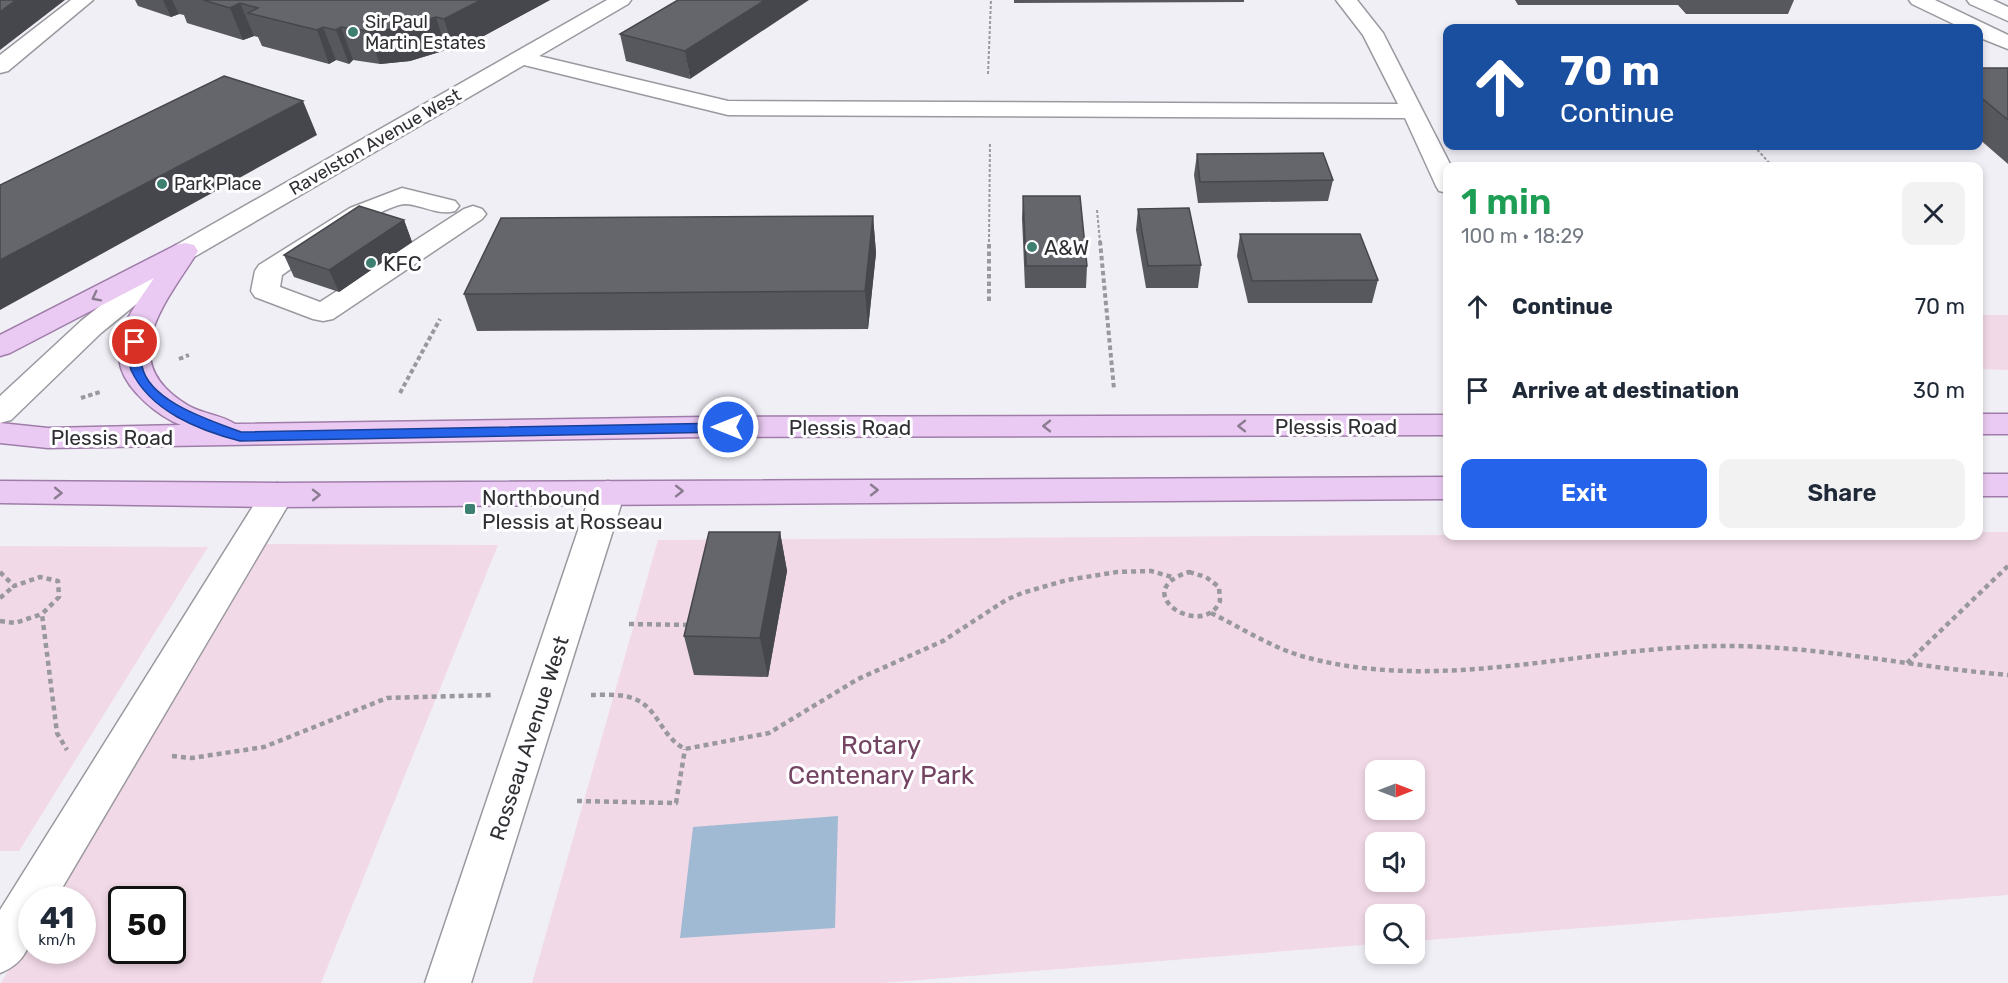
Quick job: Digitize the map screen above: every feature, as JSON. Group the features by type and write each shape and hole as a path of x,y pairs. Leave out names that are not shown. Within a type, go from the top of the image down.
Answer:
{"main road":[{"path":"0,347 185,251"},
{"path":"185,251 140,322 135,342 136,368 152,392 178,413 240,437"},
{"path":"1983,424 2008,424"},
{"name":"Plessis Road","path":"0,433 39,438 240,437 704,427 1443,425"},
{"path":"1983,485 2008,485"},
{"path":"0,492 278,495 1443,488"}],"street":[{"path":"0,66 83,0"},
{"name":"Ravelston Avenue West","path":"0,413 91,327 185,251 621,0"},
{"path":"1346,0 1373,33 1443,175"},
{"path":"1919,0 1969,24"},
{"path":"1977,0 2008,15"},
{"path":"1983,31 2008,43"},
{"path":"521,58 728,108 1413,111"},
{"path":"446,206 402,196 359,213 268,271 266,291 323,313 473,214"},
{"name":"Rosseau Avenue West","path":"448,983 608,492"},
{"path":"0,951 278,495"}],"path":[{"path":"989,301 990,109 988,72 991,0"},
{"path":"1758,150 1768,162"},
{"path":"1096,210 1114,389"},
{"path":"400,393 440,319"},
{"path":"1907,663 2008,566"},
{"path":"42,614 57,733 68,752 117,756 146,753 192,758 264,747 387,698 543,694 609,695 634,699 643,704 673,744 685,749 769,733 858,679 943,641 1006,600 1022,593 1067,580 1117,572 1151,571 1172,577"},
{"path":"0,572 14,586"},
{"path":"1189,572 1198,573 1214,581 1221,594 1218,608 1211,613 1192,616 1182,614 1167,604 1163,589 1172,577 1189,572"},
{"path":"0,598 14,586 40,577 58,581 58,597 42,614 15,623 0,621"},
{"path":"1211,613 1289,651 1327,662 1374,670 1453,671 1614,653 1718,646 1790,649 2008,675"},
{"path":"629,624 694,625"},
{"path":"577,801 676,803 685,749"}],"green space":[{"path":"1983,315 2008,315 2008,370 1983,369"},
{"name":"Rotary Centenary Park","path":"1983,532 2008,532 2008,895 1425,940 1425,904 1365,904 1365,945 882,983 532,983 658,540 1443,535 1443,540 1983,540"},
{"path":"260,544 498,545 321,983 1,983 18,954 18,964 96,964 96,886 58,886"},
{"path":"0,546 208,547 19,851 0,851"}],"water":[{"path":"838,816 835,928 680,938 693,827"}],"building":[{"path":"0,0 16,0 0,12"},
{"path":"203,0 481,0 444,19 436,17 399,28 368,31 341,27 336,30 323,27 317,30 248,13 258,8 240,3 230,8"},
{"path":"678,0 765,0 685,51 620,34"},
{"path":"1983,68 2008,68 2008,120 1983,99"},
{"path":"224,76 303,101 0,260 0,185"},
{"path":"1323,153 1333,180 1200,182 1197,154"},
{"path":"1023,196 1080,196 1087,266 1026,266"},
{"path":"359,206 404,220 329,270 284,255"},
{"path":"1189,208 1201,265 1148,266 1138,209"},
{"path":"873,216 865,291 464,294 501,218"},
{"path":"1240,234 1360,234 1378,280 1252,281"},
{"path":"709,532 780,532 760,638 684,636"}],"place":[{"name":"Sir Paul Martin Estates","path":"353,32"},
{"name":"Park Place","path":"162,184"},
{"name":"A&W","path":"1032,247"},
{"name":"KFC","path":"371,263"},
{"name":"Northbound Plessis at Rosseau","path":"470,509"}],"route":[{"path":"135,342 136,368 152,392 178,413 240,437 728,427"}]}
